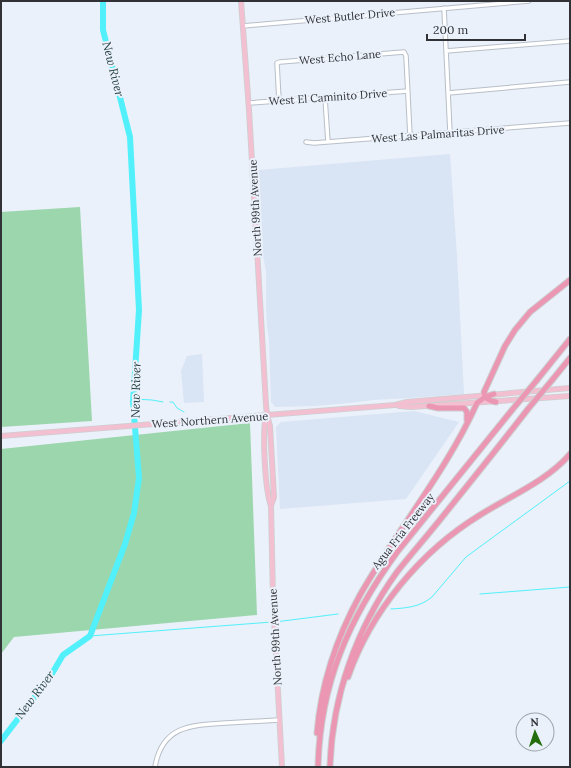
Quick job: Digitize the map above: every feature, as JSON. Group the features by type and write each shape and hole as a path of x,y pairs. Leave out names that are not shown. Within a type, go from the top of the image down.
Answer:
{"highway":[{"path":"496,402 489,400 485,396 484,390 504,346 530,312 570,280"},
{"name":"Agua Fria Freeway","path":"318,767 322,721 332,677 343,645 363,604 398,551 570,339"},
{"name":"Agua Fria Freeway","path":"330,767 334,720 341,690 350,662 368,620 398,572 570,358"},
{"path":"318,756 316,739 320,704 332,661 345,627 373,573 446,463 477,403 485,396 494,394"},
{"path":"429,406 438,408 464,408 467,410 468,414 466,424"},
{"path":"341,690 372,624 392,596 422,561 459,529 551,472 570,454"}],"main road":[{"name":"North 99th Avenue","path":"241,1 249,103 267,415 264,426 268,498 271,506 274,614 282,767"},
{"path":"494,394 570,388"},
{"name":"West Northern Avenue","path":"1,436 395,405 408,402 485,396"},
{"name":"West Northern Avenue","path":"395,405 411,407 570,396"}],"street":[{"name":"West Butler Drive","path":"243,26 529,1"},
{"path":"444,8 450,133"},
{"path":"446,51 570,41"},
{"name":"West Echo Lane","path":"279,101 277,64 280,62 404,52 406,56 408,91"},
{"path":"448,93 570,82"},
{"path":"408,91 410,136"},
{"name":"West El Caminito Drive","path":"249,103 408,91"},
{"path":"325,98 328,142"},
{"name":"West Las Palmaritas Drive","path":"306,142 314,143 570,124"},
{"path":"156,767 158,756 168,738 187,727 208,724 279,720"}],"shaded area":[{"path":"450,154 464,394 373,400 315,406 275,407 271,402 269,339 266,309 266,271 263,256 259,170"},
{"path":"202,354 204,402 184,403 181,371 187,356"},
{"path":"414,411 459,422 406,499 280,509 276,427 281,422"}],"green space":[{"path":"80,207 92,421 1,427 1,212"},
{"path":"250,423 257,615 14,637 1,654 1,449"}],"waterway":[{"name":"New River","path":"1,741 50,677 63,655 90,636 125,544 134,513 139,478 133,402 139,310 130,137 103,30 103,1"},
{"path":"134,399 163,402"},
{"path":"170,402 173,402 177,408 184,412"},
{"path":"391,609 413,606 423,603 432,597 466,557 570,481"},
{"path":"480,594 570,587"},
{"path":"275,622 338,614"},
{"path":"90,636 272,622"}]}
